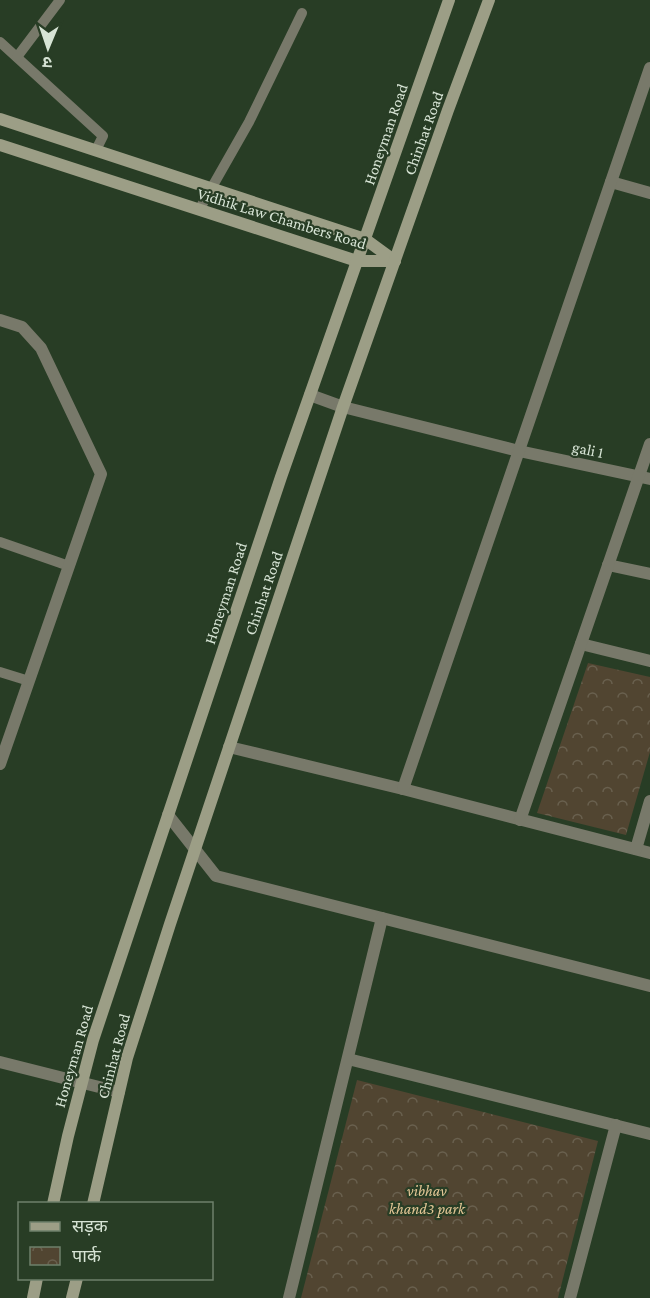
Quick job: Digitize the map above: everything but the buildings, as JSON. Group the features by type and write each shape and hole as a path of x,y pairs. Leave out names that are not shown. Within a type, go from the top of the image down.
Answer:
{"street":[{"name":"Honeyman Road","path":"53,1202 93,1040 310,395 449,0"},
{"name":"Chinhat Road","path":"93,1202 127,1058 194,850 343,407 489,0"},
{"path":"403,789 650,69"},
{"name":"Vidhik Law Chambers Road","path":"0,118 365,240 395,261"},
{"name":"Vidhik Law Chambers Road","path":"0,145 357,261 395,261"},
{"path":"611,182 650,192"},
{"path":"0,320 22,327 41,348 101,474 0,764"},
{"name":"gali 1","path":"310,395 343,407 519,451 644,478"},
{"path":"520,820 608,564 644,478 650,444"},
{"path":"608,564 650,574"},
{"path":"581,644 650,661"},
{"path":"229,747 650,853"},
{"path":"636,849 650,801"},
{"path":"168,815 216,876 650,986"},
{"path":"289,1298 382,918"},
{"path":"348,1059 650,1134"},
{"path":"0,1062 119,1092"},
{"path":"570,1298 616,1125"},
{"path":"33,1298 37,1280"},
{"path":"72,1298 76,1280"}],"lane":[{"path":"17,57 60,0"},
{"path":"199,210 249,122 302,13"},
{"path":"0,42 103,136 96,150"},
{"path":"0,542 69,566"},
{"path":"0,672 29,681"}],"green space":[{"path":"588,663 650,677 650,752 626,835 537,813"},
{"name":"vibhav khand3 park","path":"357,1080 598,1141 558,1298 301,1298"}]}
